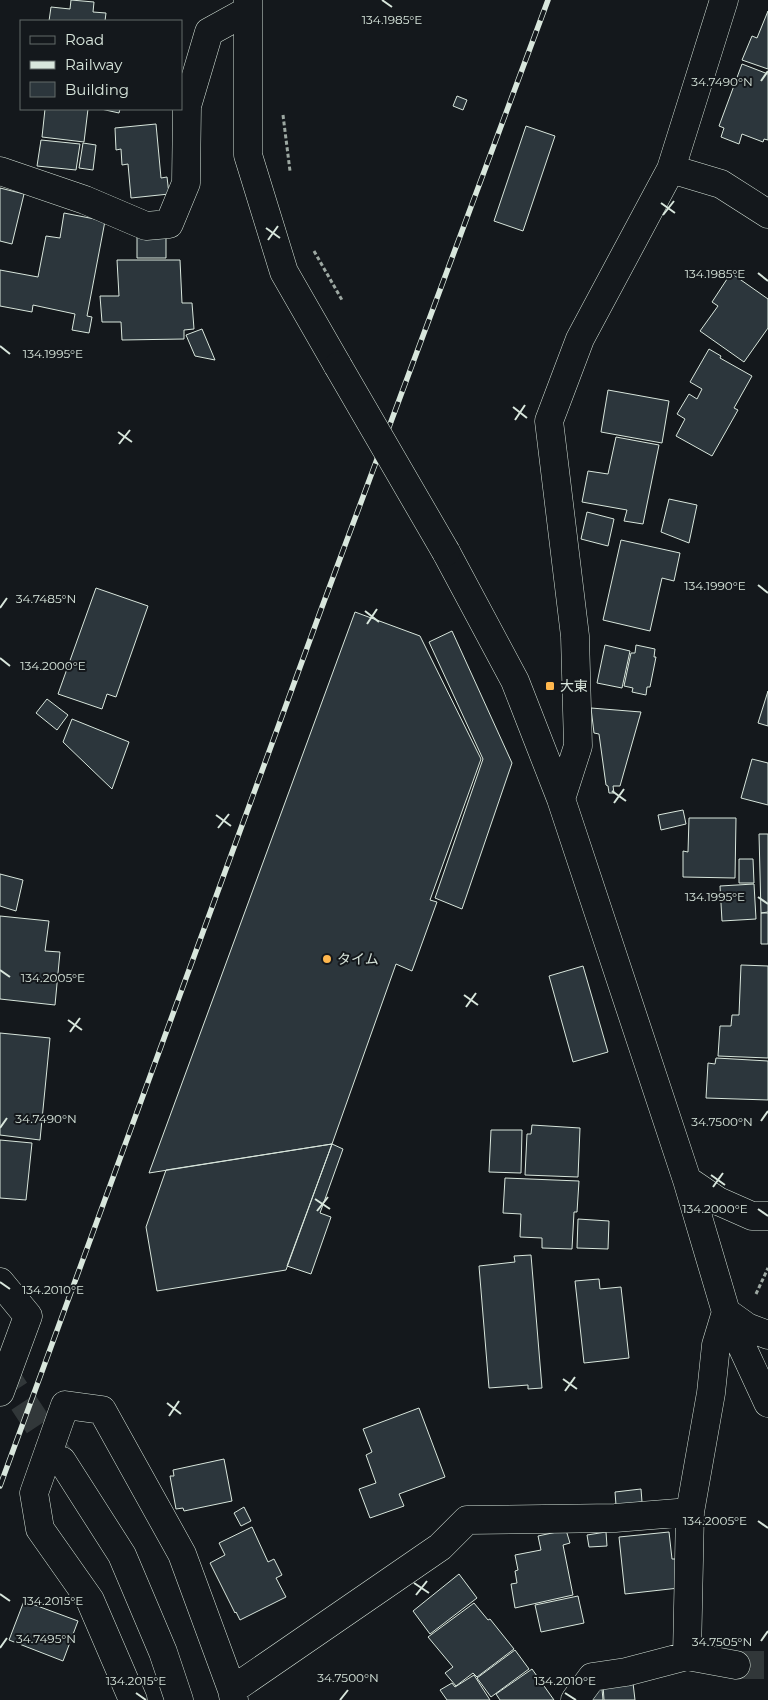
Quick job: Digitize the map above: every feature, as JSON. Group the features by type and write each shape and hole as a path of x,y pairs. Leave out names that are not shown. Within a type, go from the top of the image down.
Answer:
{"street":[{"path":"561,799 578,746 575,636 548,421 580,339 672,169 724,0"},
{"path":"0,171 85,200 146,226 169,224 186,183 187,106 209,32 247,5"},
{"path":"247,5 248,155 284,272 446,552 516,681 561,799 687,1180 726,1312 768,1404"},
{"path":"672,169 720,184 768,214"},
{"path":"687,1180 718,1201 752,1216 768,1216"},
{"path":"0,1282 28,1316 0,1392"},
{"path":"726,1312 747,1327 768,1335"},
{"path":"687,1656 690,1512 711,1393 716,1345 726,1312"},
{"path":"133,1700 90,1600 40,1529 34,1493 65,1405 102,1410 182,1554 233,1695 440,1547 467,1520 615,1518 690,1512"},
{"path":"62,1461 122,1555 163,1652 179,1700"},
{"path":"575,1700 592,1677 626,1672 687,1656 736,1664"}],"path":[{"path":"282,106 290,172"},
{"path":"312,248 342,300"},
{"path":"756,1294 768,1268"}],"building":[{"path":"71,0 94,2 93,12 106,13 105,20 49,20 51,7 70,9"},
{"path":"768,11 768,69 742,60 752,36 757,38"},
{"path":"742,64 768,74 768,140 764,139 763,142 742,134 739,144 721,137 724,128 719,126"},
{"path":"457,96 467,100 463,110 453,106"},
{"path":"45,110 88,110 84,142 42,137"},
{"path":"106,110 120,110 119,113"},
{"path":"156,124 161,178 167,177 169,194 131,198 128,164 122,165 121,149 116,150 115,128"},
{"path":"526,126 555,136 523,231 494,221"},
{"path":"41,140 80,144 76,170 37,166"},
{"path":"83,143 96,145 93,170 79,168"},
{"path":"0,188 24,194 12,244 0,241"},
{"path":"64,213 105,221 87,316 92,317 89,333 72,330 75,314 33,305 32,312 0,306 0,270 38,277 46,236 60,238"},
{"path":"137,237 166,237 166,258 137,258"},
{"path":"117,260 180,260 182,303 192,303 194,329 184,330 184,339 122,340 121,322 102,322 100,296 119,296"},
{"path":"731,273 768,299 768,328 744,362 700,331 718,306 712,302"},
{"path":"202,329 215,360 195,356 186,335"},
{"path":"709,349 721,356 720,358 752,376 734,408 738,410 712,456 676,436 685,419 677,414 689,394 697,399 702,389 690,382"},
{"path":"608,390 669,401 662,443 601,432"},
{"path":"616,437 659,445 643,524 624,521 627,510 582,502 588,471 608,474"},
{"path":"669,499 697,505 689,543 661,532"},
{"path":"587,512 614,519 608,546 581,539"},
{"path":"621,540 680,553 674,581 662,578 650,631 603,620"},
{"path":"96,588 148,606 116,697 107,694 102,709 58,694"},
{"path":"355,612 420,636 481,759 430,900 437,902 412,971 396,964 332,1144 149,1173"},
{"path":"452,631 512,763 462,909 435,898 483,759 429,642"},
{"path":"605,645 630,651 622,688 597,683"},
{"path":"636,645 655,649 654,657 656,657 650,687 647,687 646,695 632,692 633,688 624,686 631,653 635,653"},
{"path":"768,691 768,726 758,723"},
{"path":"47,699 68,715 57,730 36,713"},
{"path":"591,708 641,712 620,786 613,786 614,793 609,793 608,786 606,785 599,734 594,733"},
{"path":"72,719 129,742 112,789 63,742"},
{"path":"752,759 768,763 768,805 741,798"},
{"path":"683,810 686,824 661,830 658,815"},
{"path":"689,818 736,818 735,878 683,877 683,851 688,852"},
{"path":"759,834 768,834 768,912 761,913"},
{"path":"739,859 753,859 754,883 739,883"},
{"path":"0,874 23,880 16,911 0,906"},
{"path":"754,884 756,919 722,921 720,886"},
{"path":"761,913 768,913 768,944 761,944"},
{"path":"0,916 49,921 45,951 60,952 55,1005 0,999"},
{"path":"741,965 768,966 768,1058 718,1056 720,1026 731,1026 732,1015 739,1015"},
{"path":"583,966 608,1052 573,1062 549,976"},
{"path":"0,1033 50,1038 40,1140 0,1135"},
{"path":"716,1058 768,1061 768,1100 706,1098 708,1063 715,1064"},
{"path":"532,1125 580,1128 578,1177 525,1175 527,1134 531,1134"},
{"path":"491,1130 522,1130 521,1173 489,1172"},
{"path":"0,1140 32,1143 26,1200 0,1198"},
{"path":"332,1144 343,1149 320,1213 331,1217 311,1274 287,1266"},
{"path":"332,1144 286,1270 157,1291 146,1227 166,1170"},
{"path":"505,1178 579,1181 577,1212 574,1212 572,1249 542,1248 542,1238 520,1237 521,1214 503,1213"},
{"path":"578,1219 609,1221 608,1249 577,1248"},
{"path":"531,1255 542,1388 528,1389 528,1385 489,1388 479,1266 515,1262 514,1256"},
{"path":"599,1279 600,1289 621,1287 629,1358 584,1363 575,1281"},
{"path":"419,1408 445,1477 399,1494 404,1506 370,1518 359,1489 376,1483 366,1455 372,1452 363,1429"},
{"path":"224,1459 232,1501 184,1511 183,1508 176,1509 170,1476 174,1476 173,1470"},
{"path":"641,1489 642,1502 616,1505 615,1492"},
{"path":"244,1507 251,1521 241,1526 234,1513"},
{"path":"252,1527 268,1562 274,1559 282,1575 276,1578 286,1597 240,1620 210,1563 225,1555 219,1543"},
{"path":"566,1530 570,1543 563,1545 573,1595 515,1608 511,1584 517,1583 515,1571 518,1570 515,1555 541,1550 538,1536"},
{"path":"606,1532 607,1546 589,1547 587,1535"},
{"path":"669,1532 672,1559 676,1559 679,1588 625,1594 619,1537"},
{"path":"459,1574 477,1598 430,1634 413,1611"},
{"path":"578,1596 584,1623 541,1632 535,1605"},
{"path":"24,1601 78,1621 63,1661 9,1640"},
{"path":"474,1603 488,1620 490,1619 514,1649 477,1677 473,1673 456,1686 445,1673 453,1667 428,1637"},
{"path":"515,1650 529,1669 491,1697 477,1678"},
{"path":"532,1669 554,1700 500,1700 496,1694"},
{"path":"474,1675 490,1700 447,1700 440,1690 452,1683 455,1687"},
{"path":"633,1683 635,1700 604,1700 603,1685"},
{"path":"596,1689 602,1689 603,1700 590,1700"}],"tunnel":[{"path":"0,1367 62,1461"},
{"path":"736,1665 768,1665"}],"railway":[{"path":"0,1486 322,607 548,0"}],"place":[{"name":"大東","path":"550,686"},
{"name":"タイム","path":"327,959"}]}
